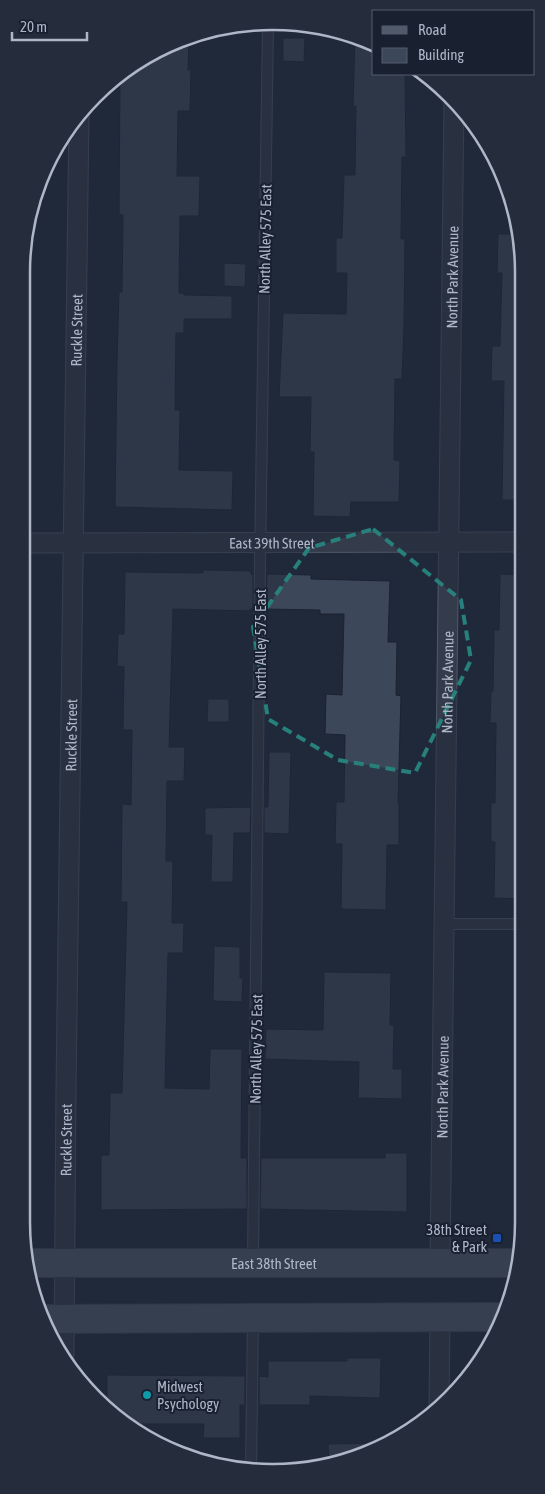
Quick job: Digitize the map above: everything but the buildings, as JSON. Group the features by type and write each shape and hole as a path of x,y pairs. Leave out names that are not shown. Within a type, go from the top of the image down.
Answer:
{"main road":[{"name":"East 38th Street","path":"34,1263 511,1263"},
{"path":"53,1319 496,1317"}],"street":[{"name":"North Park Avenue","path":"440,1263 454,112"},
{"name":"Ruckle Street","path":"58,1334 53,1319 65,1262 79,127"},
{"name":"East 39th Street","path":"30,542 515,542"},
{"path":"439,1398 440,1318"}],"lane":[{"name":"North Alley 575 East","path":"254,1262 268,30"},
{"path":"444,924 515,924"},
{"path":"251,1463 253,1318"}],"highlighted area":[{"path":"373,529 461,600 471,660 415,773 338,760 268,719 253,627 309,548"}],"place":[{"name":"38th Street & Park","path":"497,1238"},
{"name":"Midwest Psychology","path":"147,1395"}]}
